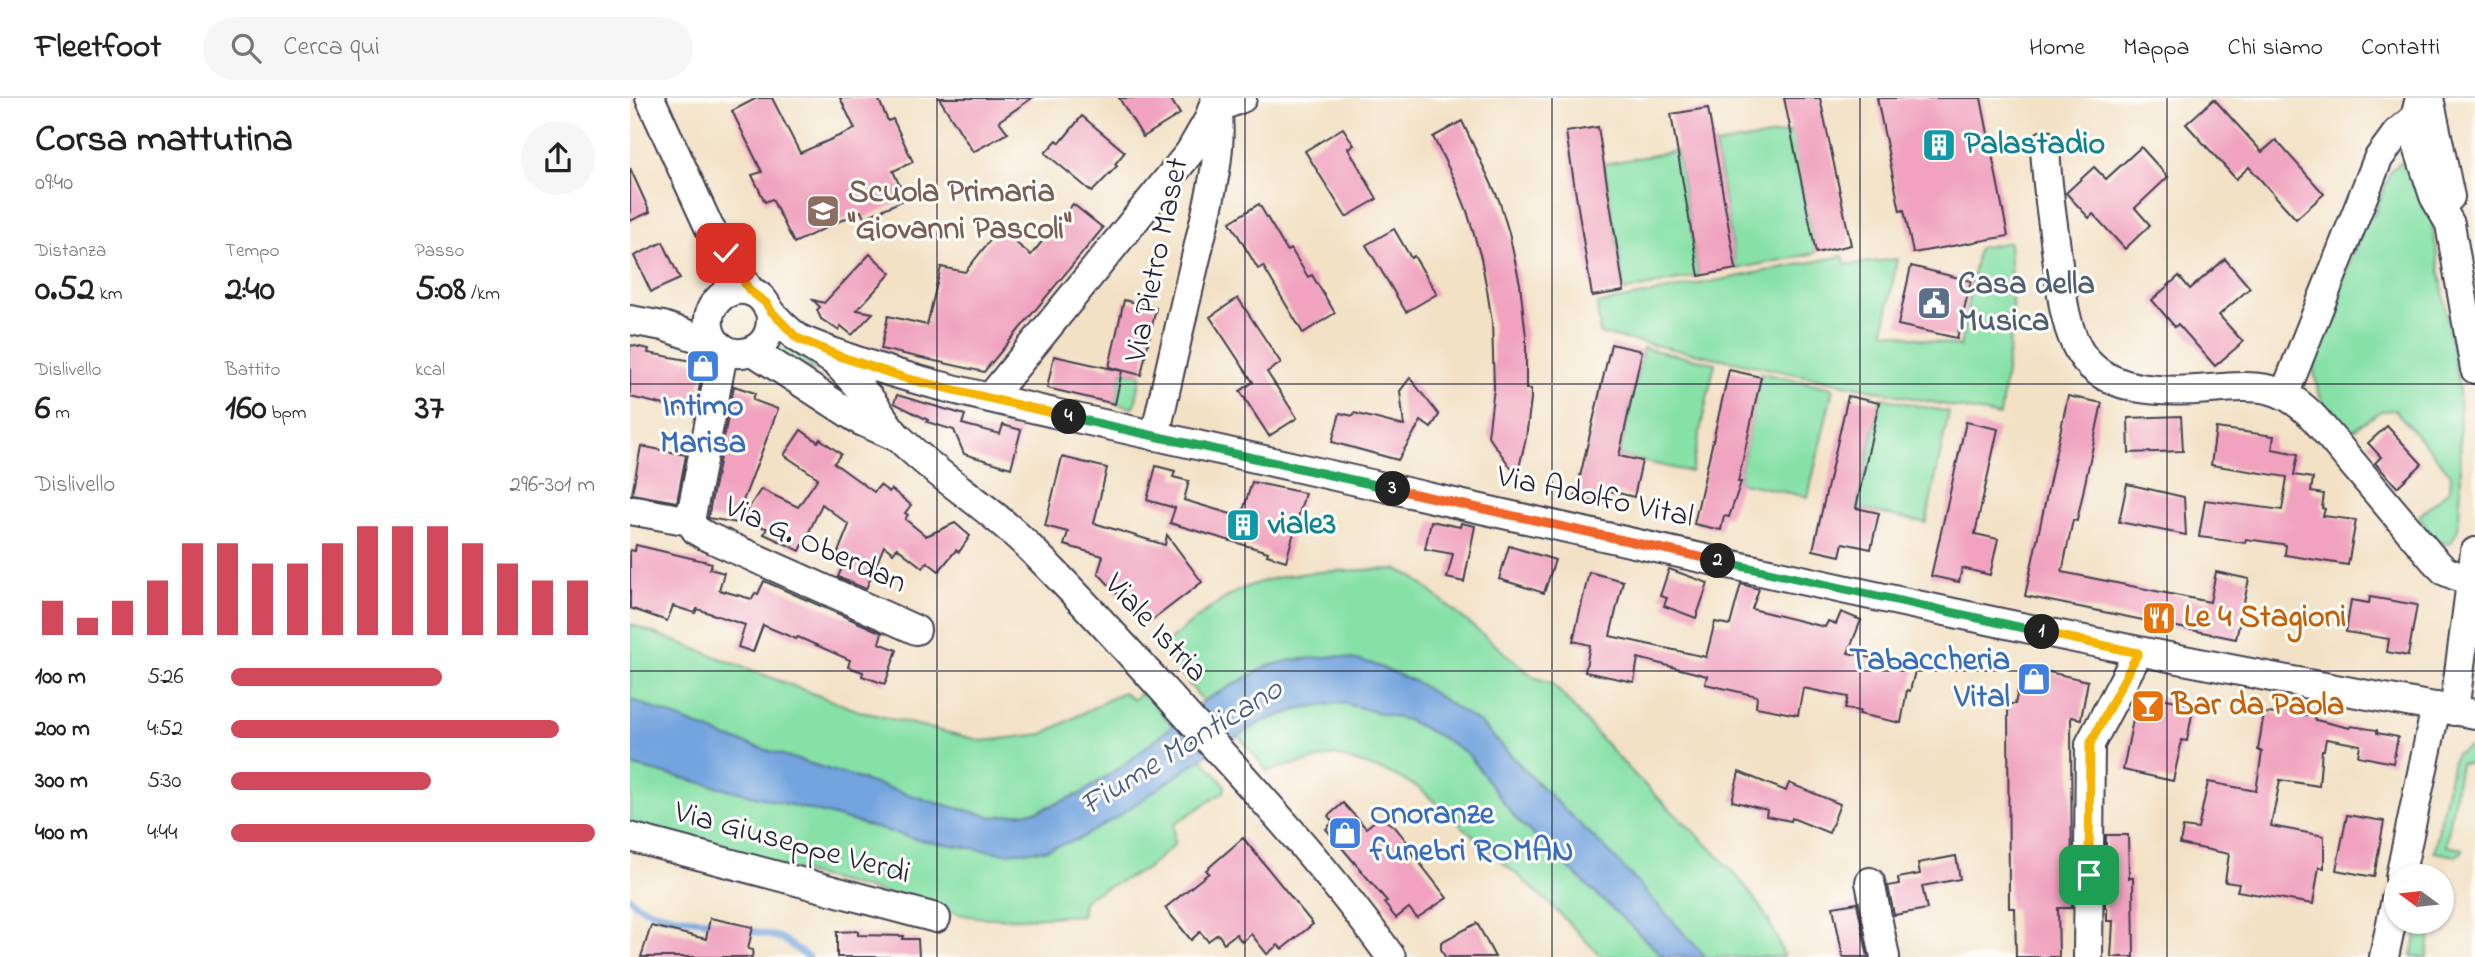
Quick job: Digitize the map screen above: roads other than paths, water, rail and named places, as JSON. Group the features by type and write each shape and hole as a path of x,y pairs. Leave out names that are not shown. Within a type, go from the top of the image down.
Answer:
{"street":[{"name":"Viale Istria","path":"650,98 709,227 750,291 766,303 797,338 835,362 870,399 898,437 1027,545 1242,776 1350,902 1391,957"},
{"path":"990,398 1168,181 1223,100"},
{"name":"Via Pietro Maset","path":"1155,436 1210,196 1223,100"},
{"path":"2421,105 2418,147 2434,196 2450,224 2475,369"},
{"path":"2285,393 2378,159 2421,105"},
{"path":"2045,145 2063,305 2076,347 2089,364 2107,377 2141,388 2185,391 2254,386 2285,393 2316,420 2434,560 2445,571 2471,582"},
{"path":"1168,181 1180,175 1190,175 1205,186 1210,196"},
{"name":"Viale Istria","path":"709,227 718,271 718,328 743,353 760,356 815,378 851,381"},
{"path":"630,320 663,326 718,328 733,291 750,291"},
{"path":"760,356 761,346 771,330 771,311"},
{"name":"Via G. Oberdan","path":"718,328 690,521 695,530 916,630"},
{"name":"Via Adolfo Vital","path":"797,338 839,356 908,379 1155,436 2138,653 2455,711"},
{"name":"Viale Istria","path":"760,356 861,421 898,437"},
{"path":"898,437 882,405 882,397 886,389 908,379"},
{"name":"Via Adolfo Vital","path":"851,381 908,379"},
{"name":"Via G. Oberdan","path":"630,510 690,521"},
{"path":"2404,864 2455,711 2475,552"},
{"path":"2088,957 2090,744 2138,653"},
{"name":"Via Giuseppe Verdi","path":"630,837 936,918"},
{"path":"1870,882 1885,957"},
{"path":"2384,957 2389,934"}],"water":[{"name":"Fiume Monticano","path":"1337,656 1370,663 1416,682 1481,724 1534,780 1611,854 1706,957 1664,957 1516,819 1468,754 1407,720 1342,703 1305,707 1265,720 1202,758 1117,817 1079,839 1045,850 1003,853 919,840 630,765 630,699 725,737 933,802 993,817 1038,811 1080,794 1125,764 1203,701 1268,666 1291,660"}],"waterway":[{"path":"630,898 646,909 658,913 718,923"},
{"path":"743,929 781,938 808,957"}],"place":[{"name":"Palastadio","path":"1939,145"},
{"name":"Scuola Primaria \"Giovanni Pascoli\"","path":"823,211"},
{"name":"Casa della Musica","path":"1934,303"},
{"name":"Intimo Marisa","path":"703,366"},
{"name":"viale3","path":"1243,525"},
{"name":"Le 4 Stagioni","path":"2159,618"},
{"name":"Tabaccheria Vital","path":"2034,679"},
{"name":"Bar da Paola","path":"2148,706"},
{"name":"Onoranze funebri ROMAN","path":"1345,833"}]}
